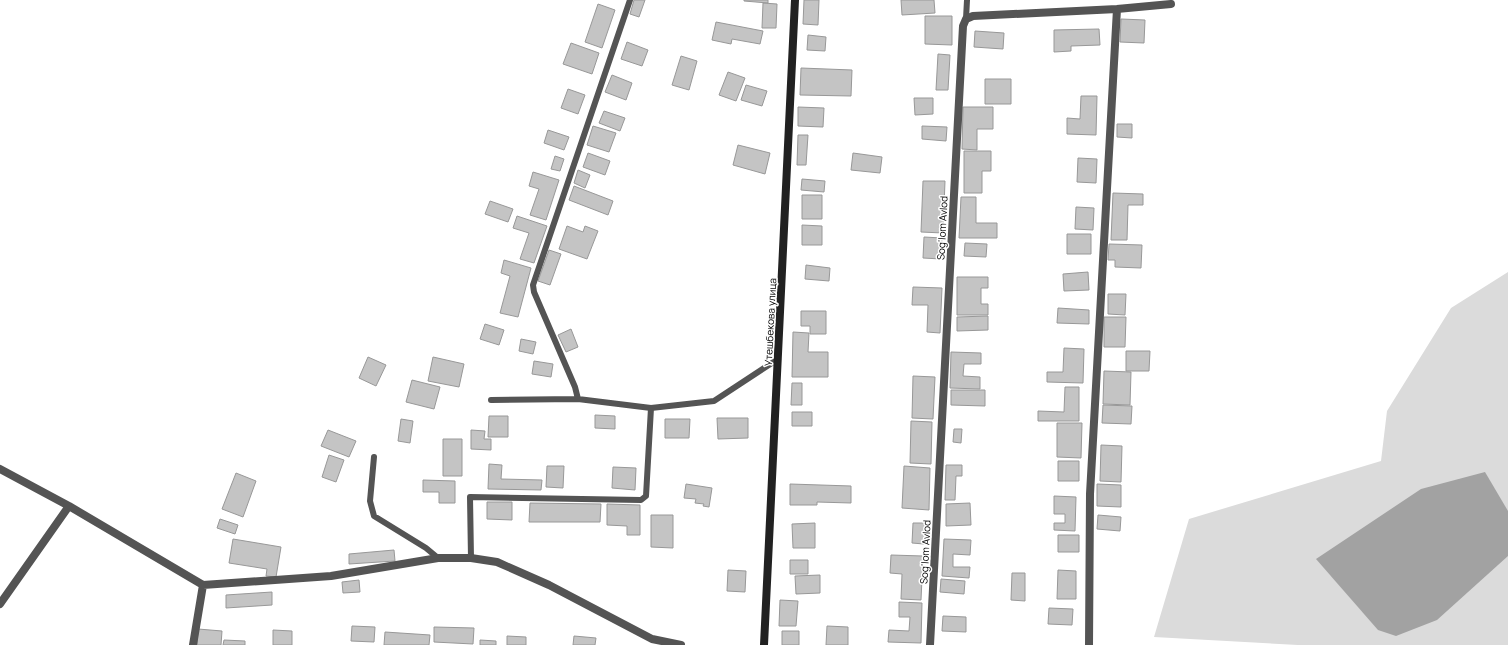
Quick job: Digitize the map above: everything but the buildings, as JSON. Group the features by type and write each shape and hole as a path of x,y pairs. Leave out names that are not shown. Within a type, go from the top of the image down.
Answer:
{"main road":[{"name":"Утешбекова улица","path":"764,645 795,0"}],"street":[{"path":"966,19 973,16 1117,9 1171,4"},
{"path":"1089,645 1090,494 1117,9"},
{"name":"Sog'lom Avlod","path":"930,645 963,26 966,19"},
{"path":"0,469 69,506 203,584 331,576 438,558 471,558 497,562 549,584 652,639 681,645"},
{"path":"0,604 69,506"},
{"path":"193,645 203,584"}],"lane":[{"path":"578,399 575,387 534,292 533,285 630,0"},
{"path":"966,19 967,0"},
{"path":"491,400 578,399 651,408 714,401 778,359"},
{"path":"471,558 470,497 641,500 646,496 651,408"},
{"path":"374,457 370,501 374,516 426,548 438,558"}],"shaded area":[{"path":"1508,272 1508,645 1298,645 1154,637 1189,519 1381,461 1387,411 1451,308"},
{"path":"1485,472 1508,511 1508,556 1437,620 1396,636 1378,630 1316,559 1421,489"}]}
